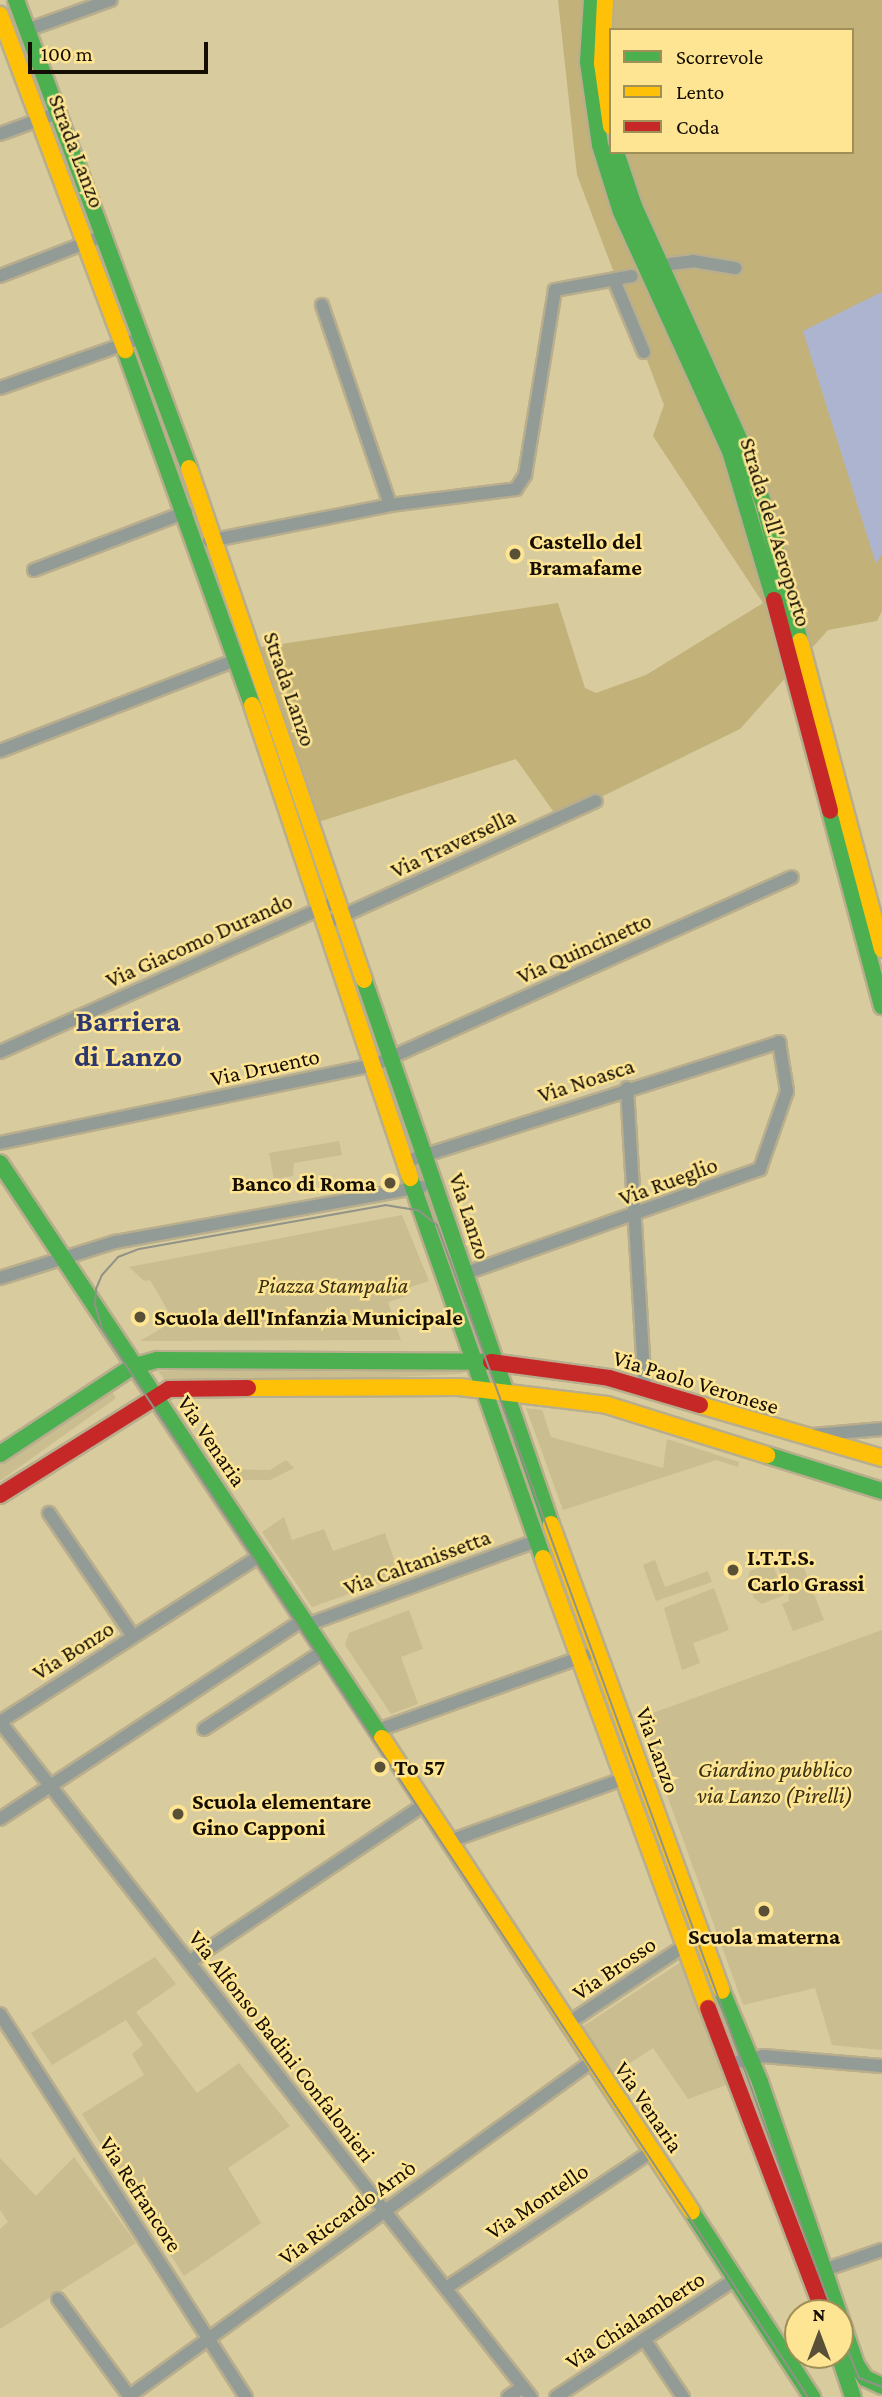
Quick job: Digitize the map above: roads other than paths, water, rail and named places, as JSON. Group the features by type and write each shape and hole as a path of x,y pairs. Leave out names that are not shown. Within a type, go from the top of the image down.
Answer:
{"street":[{"name":"Strada Lanzo","path":"16,0 103,236 186,512 417,1188"},
{"path":"27,30 111,0"},
{"name":"Strada dell'Aeroporto","path":"592,0 588,62 600,145 621,212 730,451 750,510 882,1006"},
{"path":"605,0 602,63 609,111"},
{"name":"Strada Lanzo","path":"0,15 87,242 134,341 215,540 426,1155"},
{"path":"0,134 58,113"},
{"name":"Strada dell'Aeroporto","path":"617,154 634,206 743,447 764,505 882,949"},
{"path":"0,276 103,236"},
{"path":"670,264 693,261 735,268"},
{"path":"198,544 390,505 516,489 523,483 555,290 632,276"},
{"path":"614,280 644,352"},
{"path":"322,305 390,505"},
{"path":"0,388 134,341"},
{"path":"34,570 186,512"},
{"name":"Strada Lanzo","path":"0,751 236,660"},
{"name":"Via Traversella","path":"325,915 596,801"},
{"name":"Via Quincinetto","path":"393,1057 792,877"},
{"name":"Via Giacomo Durando","path":"0,1052 325,915"},
{"name":"Via Noasca","path":"407,1161 627,1088 779,1042"},
{"name":"Via Rueglio","path":"464,1273 760,1169 787,1091 779,1042"},
{"path":"374,1065 393,1057"},
{"name":"Via Druento","path":"0,1143 374,1065"},
{"path":"627,1088 645,1388"},
{"name":"Via Lanzo","path":"426,1155 502,1390 750,2057 827,2269 856,2364 865,2378 882,2386"},
{"name":"Via Venaria","path":"2,1170 132,1367 307,1622 591,2062 737,2278 812,2397"},
{"path":"0,1278 114,1242 436,1183"},
{"name":"Via Lanzo","path":"417,1188 481,1387 539,1540 684,1946 819,2299"},
{"path":"0,1454 132,1367 157,1360 471,1359 494,1363"},
{"name":"Via Paolo Veronese","path":"494,1363 609,1378 798,1437 882,1458"},
{"path":"0,1495 169,1390 481,1387 502,1390"},
{"name":"Via Paolo Veronese","path":"502,1390 607,1405 882,1491"},
{"path":"798,1437 882,1429"},
{"name":"Via Bonzo","path":"49,1513 133,1636"},
{"name":"Via Caltanissetta","path":"0,1819 49,1785 307,1622 539,1540"},
{"name":"Via Bonzo","path":"0,1722 261,1555"},
{"path":"204,1729 325,1650"},
{"path":"378,1730 598,1651"},
{"name":"Via Alfonso Badini Confalonieri","path":"0,1722 527,2392"},
{"path":"450,1841 623,1779"},
{"path":"189,1962 425,1804"},
{"name":"Via Brosso","path":"567,2024 684,1946"},
{"name":"Via Refrancore","path":"0,2014 246,2397"},
{"path":"729,2064 750,2057 882,2066"},
{"name":"Via Riccardo Arnò","path":"129,2397 208,2337 591,2062"},
{"name":"Via Montello","path":"446,2288 652,2151"},
{"path":"827,2269 882,2250"},
{"name":"Via Chialamberto","path":"556,2397 737,2278"},
{"path":"58,2299 129,2397"},
{"path":"644,2339 683,2397"},
{"path":"843,2369 853,2397"},
{"path":"508,2397 527,2392"}],"water":[{"path":"882,292 882,553 876,564 803,331"}],"tram line":[{"path":"784,2361 102,1329 95,1305 96,1289 102,1275 118,1257 139,1249 385,1205 418,1210 437,1225 828,2299"},
{"path":"854,2366 859,2378 882,2387"},
{"path":"789,2369 808,2397"}],"place":[{"name":"Castello del Bramafame","path":"515,554"},
{"name":"Banco di Roma","path":"390,1183"},
{"name":"Scuola dell'Infanzia Municipale","path":"140,1317"},
{"name":"I.T.T.S. Carlo Grassi","path":"733,1570"},
{"name":"To 57","path":"380,1767"},
{"name":"Scuola elementare Gino Capponi","path":"178,1814"},
{"name":"Scuola materna","path":"764,1911"}],"district":[{"name":"Barriera di Lanzo","path":"128,1038"}],"park label":[{"name":"Piazza Stampalia","path":"333,1285"},
{"name":"Giardino pubblico via Lanzo (Pirelli)","path":"775,1782"}]}
